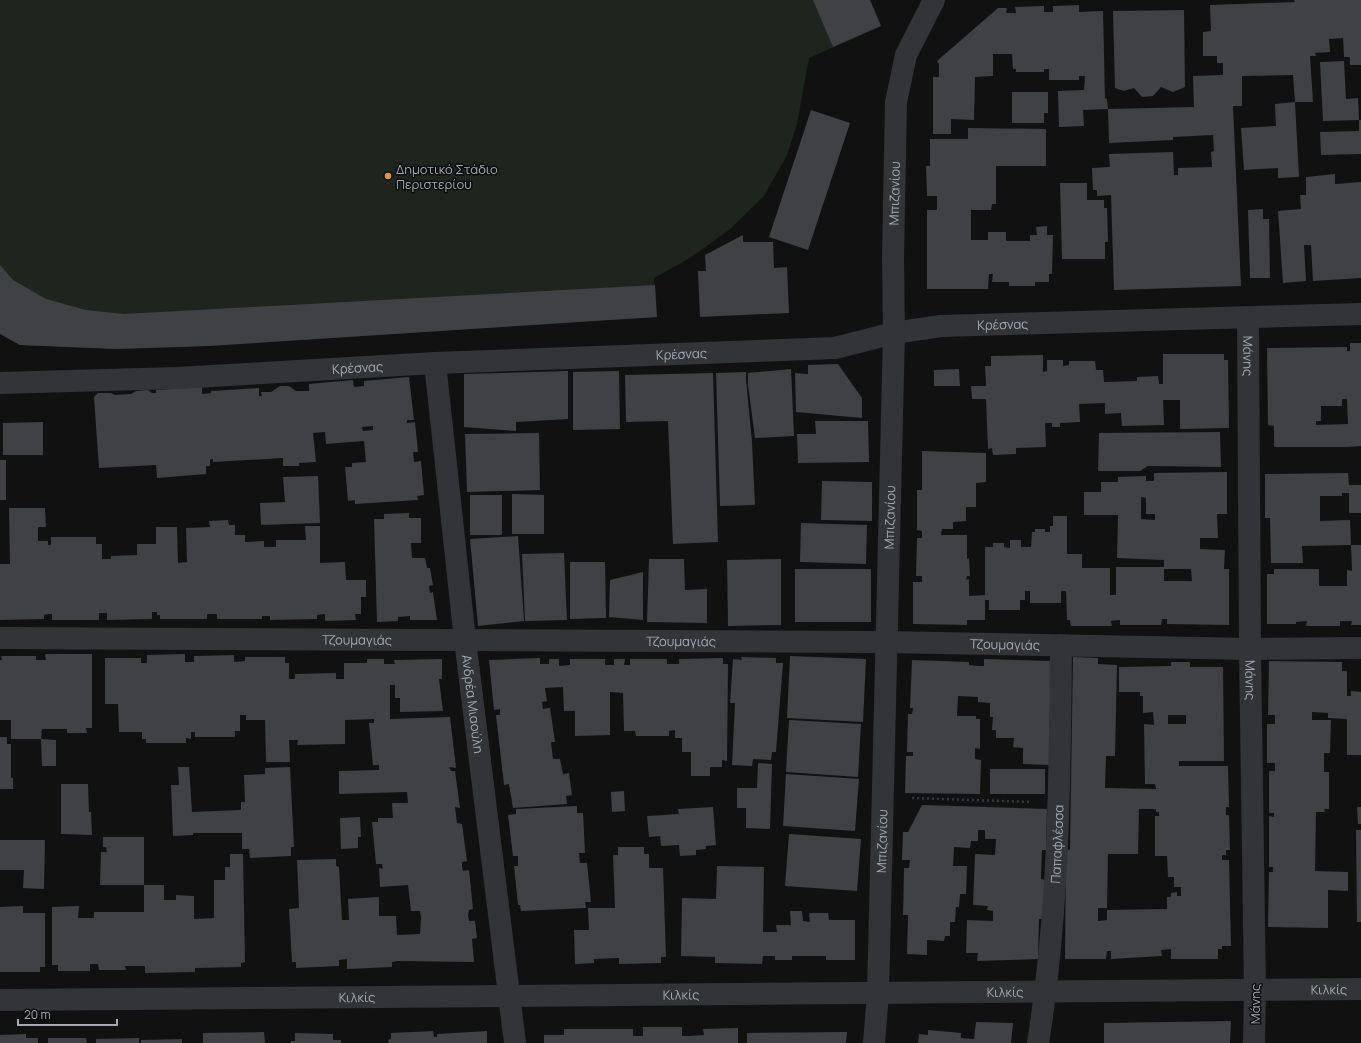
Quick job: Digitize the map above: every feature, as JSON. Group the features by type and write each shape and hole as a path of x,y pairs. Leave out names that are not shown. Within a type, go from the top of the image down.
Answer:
{"street":[{"name":"Μπιζανίου","path":"874,1043 878,994 887,642 894,333 893,258 896,102 906,55 934,0"},
{"name":"Κρέσνας","path":"0,383 177,378 435,364 835,348 894,333 941,326 1361,314"},
{"name":"Μάνης","path":"1248,318 1250,649 1255,990 1254,1043"},
{"name":"Ανδρέα Μιαούλη","path":"435,364 465,640 515,1043"},
{"name":"Τζουμαγιάς","path":"0,638 887,642 1250,649 1361,648"},
{"name":"Παπαφλέσσα","path":"1038,1043 1050,960 1059,803 1062,645"},
{"name":"Κιλκίς","path":"0,1000 1046,993 1361,989"}],"path":[{"path":"883,796 1059,803"}],"shaded area":[{"name":"Δημοτικό Στάδιο Περιστερίου","path":"0,0 870,0 881,26 809,58 797,124 787,155 764,196 729,230 690,258 654,278 656,317 208,346 116,349 20,345 0,334"}],"building":[{"path":"813,0 870,0 881,26 833,47"},
{"path":"1294,0 1361,0 1361,65 1350,65 1350,57 1344,57 1343,38 1329,39 1330,52 1315,53 1316,56 1310,56 1313,102 1295,102 1293,75 1242,76 1242,106 1233,106 1241,286 1114,290 1111,195 1097,196 1097,190 1093,190 1092,168 1110,167 1109,154 1173,152 1174,175 1178,175 1178,168 1212,167 1211,152 1214,151 1213,135 1173,137 1173,140 1109,143 1108,109 1194,107 1193,76 1223,75 1223,63 1217,63 1217,56 1203,56 1203,32 1211,31 1210,5 1295,2"},
{"path":"1079,5 1079,12 1103,11 1105,98 1107,99 1108,109 1083,110 1084,126 1059,127 1058,91 1084,90 1085,76 1079,76 1079,80 1049,80 1049,69 1044,69 1044,72 1016,72 1016,69 1013,69 1012,54 993,54 993,76 975,77 974,120 951,119 951,134 933,134 933,77 939,77 939,64 937,61 998,8 1007,8 1006,13 1016,13 1015,7 1044,6 1044,12 1053,12 1053,6"},
{"path":"1184,10 1185,87 1173,92 1161,87 1153,96 1142,97 1134,88 1124,91 1115,88 1113,11"},
{"path":"1344,61 1346,99 1358,98 1359,120 1323,121 1320,62"},
{"path":"1012,92 1048,92 1048,113 1044,113 1044,123 1012,123"},
{"path":"1295,102 1299,177 1278,178 1278,168 1244,170 1241,128 1276,126 1275,104"},
{"path":"811,110 850,123 808,250 769,237"},
{"path":"1359,120 1361,120 1361,154 1321,155 1320,132 1359,131"},
{"path":"968,128 1046,129 1046,166 996,166 996,204 992,204 991,210 971,210 971,240 988,240 988,232 1006,232 1006,241 1030,241 1030,235 1037,235 1036,227 1047,226 1047,235 1053,235 1052,274 1049,274 1049,282 1035,282 1035,286 1009,286 1009,282 992,282 993,274 989,274 988,289 927,289 927,210 937,210 937,196 927,196 926,166 930,166 930,139 968,139"},
{"path":"1335,174 1335,184 1361,182 1361,278 1313,281 1311,245 1304,245 1306,281 1283,283 1278,211 1301,209 1300,195 1306,195 1306,177"},
{"path":"1060,183 1087,183 1087,200 1104,200 1104,208 1107,208 1108,242 1105,242 1105,259 1062,259"},
{"path":"1263,209 1263,219 1269,219 1270,278 1250,278 1248,210"},
{"path":"743,235 743,242 773,242 774,268 787,267 789,313 700,317 698,271 706,271 705,255"},
{"path":"0,265 13,280 46,299 86,310 124,314 655,285 657,317 208,346 116,349 20,345 0,334"},
{"path":"1350,343 1361,343 1361,446 1274,447 1274,426 1268,425 1267,348 1347,347 1347,351 1350,351","holes":["1342,399 1347,399 1348,424 1316,425 1316,421 1321,421 1321,406 1342,406"]},
{"path":"1163,354 1224,354 1224,360 1228,360 1229,428 1180,429 1180,400 1163,400 1164,425 1122,426 1121,413 1105,414 1105,403 1079,404 1080,422 1060,423 1060,427 1052,427 1052,423 1045,423 1046,447 1016,448 1016,454 993,455 992,448 988,449 986,399 972,399 971,386 986,386 985,366 991,366 991,356 1043,355 1043,372 1047,371 1047,360 1063,360 1063,366 1069,365 1069,361 1095,361 1096,370 1103,370 1104,382 1137,381 1137,377 1158,376 1159,384 1163,384"},
{"path":"838,364 862,398 862,418 796,412 795,373 808,374 808,365"},
{"path":"791,369 794,436 755,438 748,385 748,373"},
{"path":"959,369 960,386 934,386 934,370"},
{"path":"568,371 568,419 516,422 516,431 464,427 464,374"},
{"path":"619,371 620,429 573,430 573,372"},
{"path":"746,372 752,442 755,505 720,506 716,373"},
{"path":"713,373 718,542 673,544 668,421 626,422 625,375"},
{"path":"409,377 414,420 407,420 407,423 415,422 418,452 413,452 414,462 421,461 424,495 417,496 418,500 355,504 355,500 348,501 345,467 352,467 352,463 366,462 364,441 326,444 325,432 313,433 316,462 299,463 299,466 283,466 283,458 213,462 213,459 210,460 210,466 206,466 206,474 157,478 156,465 99,468 94,397 98,393 111,393 115,395 131,394 136,391 148,390 152,393 156,393 156,390 202,387 202,394 211,393 211,391 259,388 259,396 262,396 261,392 271,392 280,386 289,386 296,391 309,391 309,384 353,380 354,387 364,386 364,381","holes":["373,426 373,430 363,431 362,427"]},
{"path":"815,421 868,421 869,462 798,463 797,434 816,434"},
{"path":"43,422 43,455 3,455 3,423"},
{"path":"1220,432 1221,467 1148,466 1140,471 1098,471 1099,433"},
{"path":"539,433 540,490 467,492 465,434"},
{"path":"922,451 986,453 986,482 976,483 976,507 966,507 966,521 953,522 953,529 942,529 941,535 967,535 967,559 969,558 970,576 967,576 966,580 969,579 969,596 985,595 985,547 993,547 993,543 1004,543 1004,547 1010,548 1010,540 1021,540 1021,547 1031,547 1032,532 1035,532 1035,529 1045,529 1045,532 1050,532 1050,526 1053,526 1053,516 1067,516 1067,554 1082,554 1082,568 1110,568 1110,595 1116,595 1116,567 1164,567 1164,560 1117,558 1118,515 1084,515 1084,492 1101,492 1101,482 1118,482 1118,477 1146,476 1146,481 1154,481 1154,473 1227,472 1227,514 1217,514 1218,538 1200,538 1200,549 1225,550 1224,569 1229,569 1229,625 1167,624 1167,619 1162,619 1161,625 1120,625 1120,620 1111,621 1112,626 1071,626 1070,620 1067,620 1066,591 1061,591 1061,603 1030,603 1030,591 1025,591 1025,600 1020,600 1020,610 989,610 989,600 985,600 985,620 967,620 967,625 913,624 913,582 922,582 922,576 916,576 917,538 922,538 922,531 917,530 917,490 922,490","holes":["1141,497 1146,498 1146,514 1155,514 1155,520 1141,519","1164,569 1191,569 1192,581 1164,581"]},
{"path":"0,460 6,460 6,500 0,500"},
{"path":"1348,473 1349,485 1361,485 1361,513 1349,513 1349,493 1342,493 1342,496 1320,496 1320,521 1350,520 1351,545 1302,546 1303,563 1271,563 1270,518 1265,518 1265,474"},
{"path":"318,476 320,523 261,525 260,503 285,502 283,477"},
{"path":"822,481 872,482 872,521 821,520"},
{"path":"512,494 544,495 544,534 512,534"},
{"path":"470,495 502,495 502,535 470,535"},
{"path":"9,508 45,508 46,527 38,527 38,541 48,541 48,545 51,545 51,537 96,537 96,544 102,544 102,559 111,559 111,556 137,555 137,544 156,544 156,527 177,527 178,563 187,562 186,528 210,527 209,521 228,520 229,525 235,525 235,535 245,535 245,542 264,541 264,547 276,547 276,540 306,540 305,526 320,526 320,563 345,562 346,580 366,580 366,597 361,597 361,614 355,614 356,620 325,621 325,614 317,615 317,619 270,620 270,616 262,616 262,619 217,619 217,614 207,614 207,619 160,619 160,615 157,615 157,612 152,612 152,619 107,620 107,613 99,613 99,620 52,620 52,614 49,614 44,615 44,619 0,620 0,564 10,564"},
{"path":"409,513 409,518 421,518 421,543 411,543 412,558 425,558 427,568 430,568 433,585 429,586 430,593 433,592 437,620 410,620 410,616 398,617 398,621 377,622 374,519 384,519 384,514"},
{"path":"801,523 867,525 866,564 800,562"},
{"path":"518,536 524,621 478,626 470,539"},
{"path":"1351,545 1361,545 1361,625 1351,625 1352,621 1340,621 1340,626 1306,626 1307,621 1296,622 1296,624 1267,624 1267,574 1274,574 1274,569 1319,569 1319,586 1347,586 1347,570 1352,571"},
{"path":"564,553 567,620 525,621 522,554"},
{"path":"649,559 684,559 685,590 707,589 707,623 647,622"},
{"path":"781,559 781,625 728,626 727,560"},
{"path":"570,562 605,562 606,618 570,619"},
{"path":"795,569 871,569 871,622 795,622"},
{"path":"643,572 643,620 609,617 610,580"},
{"path":"45,654 92,654 92,728 86,728 87,733 67,733 67,729 42,729 41,739 11,739 11,720 0,720 1,656 36,656 36,660 46,660"},
{"path":"185,654 185,662 194,662 194,656 234,655 234,662 245,661 245,657 285,657 285,663 289,663 289,679 295,679 295,674 336,673 336,679 344,679 344,663 367,663 367,659 384,659 384,664 395,664 394,660 442,659 442,679 439,679 443,711 400,712 400,698 395,698 395,685 390,685 390,719 450,717 456,768 449,767 451,771 455,771 460,808 455,807 457,823 462,824 467,861 462,862 462,867 463,871 469,870 473,909 469,910 468,915 469,921 475,921 477,938 472,939 474,962 398,961 392,962 392,967 347,969 347,959 339,960 339,966 296,968 296,962 292,962 289,909 299,908 297,860 336,859 336,866 339,867 342,920 349,920 348,899 379,897 379,916 396,916 397,935 420,934 420,911 411,911 408,885 380,887 379,868 383,869 382,864 376,864 372,822 378,822 378,818 393,818 392,803 408,803 407,792 339,794 339,771 379,770 379,765 373,765 369,723 374,723 374,719 345,720 345,744 297,745 298,740 289,740 290,762 266,762 265,720 246,720 246,715 240,715 240,731 235,731 235,737 195,737 195,732 191,732 191,739 186,738 186,743 146,743 146,739 142,739 142,732 119,732 118,704 105,704 105,658 141,658 141,663 147,663 147,655"},
{"path":"790,656 866,659 863,722 787,718"},
{"path":"741,657 776,658 776,663 783,663 776,752 772,752 771,760 753,759 752,766 732,765 735,703 730,703 733,659 742,660"},
{"path":"1073,657 1098,658 1098,664 1117,665 1115,756 1106,756 1105,788 1156,789 1155,784 1145,784 1144,724 1154,725 1153,712 1143,713 1143,696 1140,696 1140,692 1119,692 1119,667 1171,666 1171,662 1190,662 1190,667 1223,667 1224,761 1179,761 1179,766 1228,766 1229,807 1226,807 1226,815 1229,815 1230,850 1226,850 1226,855 1222,855 1222,860 1229,860 1231,946 1222,946 1222,949 1218,949 1218,959 1171,959 1171,949 1161,950 1162,956 1111,959 1111,951 1107,951 1106,959 1065,959 1066,849 1070,850","holes":["1168,715 1186,715 1186,724 1168,724","1139,809 1156,809 1156,812 1159,812 1159,816 1155,816 1155,856 1167,856 1168,877 1174,877 1174,887 1181,887 1181,896 1177,896 1177,892 1171,893 1171,897 1167,897 1167,909 1107,910 1107,920 1098,921 1098,908 1107,908 1108,854 1138,854"]},
{"path":"540,658 540,664 549,664 549,659 559,659 559,666 570,665 570,659 605,659 605,665 614,665 614,659 625,659 624,665 630,665 630,659 667,659 667,664 679,664 679,659 723,658 723,664 728,664 727,761 722,760 722,767 710,767 710,776 691,776 691,752 682,752 682,738 675,738 675,730 669,731 669,736 636,736 635,731 624,731 623,693 610,692 610,735 575,736 575,711 564,711 563,687 545,688 547,701 542,702 543,709 550,708 555,742 551,742 553,759 560,759 563,774 569,773 572,795 566,796 567,804 513,808 509,784 504,785 496,715 500,715 500,709 494,710 489,660"},
{"path":"984,659 1051,661 1049,765 1023,764 1023,748 1013,747 1014,738 996,738 996,730 992,730 993,717 990,717 990,703 978,702 978,697 958,696 957,716 976,716 976,719 980,719 980,749 975,748 975,759 981,760 980,794 905,793 906,756 913,756 913,752 907,752 908,714 912,714 913,708 910,708 912,660 969,662 969,665 984,666"},
{"path":"1269,661 1342,662 1342,671 1347,671 1347,696 1351,696 1351,691 1361,692 1361,755 1347,755 1347,719 1328,718 1328,713 1312,712 1312,720 1331,720 1330,753 1324,753 1324,772 1329,772 1329,809 1324,809 1325,812 1316,812 1315,871 1348,872 1348,891 1328,890 1328,928 1268,927 1269,872 1273,872 1273,867 1269,867 1269,816 1274,817 1274,813 1269,813 1269,771 1275,771 1275,763 1267,763 1267,724 1275,724 1275,715 1268,715"},
{"path":"789,720 861,724 858,777 786,772"},
{"path":"0,737 7,737 7,744 11,744 11,778 13,778 13,789 0,789"},
{"path":"41,739 56,740 56,766 42,766"},
{"path":"758,763 772,764 770,829 746,828 746,808 737,808 737,788 757,788"},
{"path":"178,767 189,767 192,812 241,810 241,802 245,802 244,775 265,774 265,768 290,767 294,847 291,847 291,856 250,858 249,849 242,849 242,833 193,833 193,835 173,836 171,785 179,785"},
{"path":"990,769 1045,769 1045,794 990,794"},
{"path":"786,774 859,779 855,831 783,826"},
{"path":"61,784 88,784 92,835 61,834"},
{"path":"624,791 625,811 612,812 611,792"},
{"path":"922,805 1047,809 1046,850 1042,850 1041,876 1041,879 1045,880 1044,919 1039,919 1038,959 977,961 978,953 966,953 967,920 993,921 993,911 987,910 988,906 973,905 975,854 995,855 996,839 985,839 985,830 978,830 978,841 971,841 970,848 954,847 953,866 967,866 966,894 960,894 959,907 956,907 955,922 950,922 950,936 945,936 944,941 927,940 927,955 907,954 908,915 903,915 904,868 909,868 910,860 902,860 903,832 908,832"},
{"path":"577,806 577,813 583,813 585,853 579,853 580,863 587,863 591,902 585,902 586,908 521,911 520,905 518,905 514,866 518,866 518,856 513,856 508,815 516,814 516,809"},
{"path":"713,807 716,845 706,846 706,849 696,850 696,855 680,856 679,845 661,846 660,836 649,837 647,816 679,814 678,809"},
{"path":"1357,807 1361,807 1361,824 1358,824"},
{"path":"360,817 361,837 358,837 358,848 341,849 340,818"},
{"path":"1356,830 1361,830 1361,922 1357,922"},
{"path":"789,834 861,839 857,891 785,886"},
{"path":"103,837 144,837 144,885 100,885 101,852 107,852 106,847 103,847"},
{"path":"0,840 45,840 44,889 23,888 24,870 0,870"},
{"path":"618,847 644,847 644,854 649,854 649,868 663,868 666,957 661,957 661,963 619,964 619,958 594,959 594,963 575,964 574,930 589,930 588,908 615,908 613,855 618,855"},
{"path":"230,854 243,854 245,962 241,963 241,967 195,968 195,972 145,973 145,966 125,966 126,970 99,970 98,964 90,964 90,971 58,971 58,965 52,965 52,907 79,906 78,918 94,918 94,912 144,912 144,885 164,885 164,900 176,900 176,895 194,896 194,919 214,918 214,880 225,880 225,867 230,867"},
{"path":"717,866 764,867 763,932 777,932 776,925 791,925 790,911 802,911 803,921 810,922 809,913 828,913 829,920 855,920 855,960 826,960 826,956 792,956 792,960 775,960 775,956 763,956 762,964 715,963 715,957 681,956 682,898 716,899"},
{"path":"23,906 23,913 45,913 45,967 40,967 40,972 0,972 0,907"},
{"path":"1231,1021 1230,1043 1104,1043 1104,1023"},
{"path":"976,1022 1013,1023 1011,1043 918,1043 919,1034 928,1035 928,1030 961,1033 961,1038 974,1039"},
{"path":"643,1027 682,1027 682,1036 704,1035 703,1029 738,1028 738,1043 544,1043 544,1035 564,1035 564,1029 633,1029 633,1036 643,1036"},
{"path":"433,1031 434,1037 437,1037 437,1034 487,1031 487,1043 389,1043 388,1040 391,1039 391,1033"},
{"path":"264,1032 265,1043 203,1043 203,1033"},
{"path":"847,1032 846,1043 747,1043 747,1033"},
{"path":"295,1033 333,1034 333,1040 341,1040 341,1043 291,1043 291,1041 295,1041"},
{"path":"26,1034 26,1038 38,1038 38,1043 0,1043 0,1035"},
{"path":"48,1038 86,1038 87,1043 48,1043"},
{"path":"139,1038 139,1043 96,1043 96,1039"},
{"path":"182,1039 182,1043 141,1043 141,1040"}],"place":[{"name":"Δημοτικό Στάδιο Περιστερίου","path":"388,176"}]}
